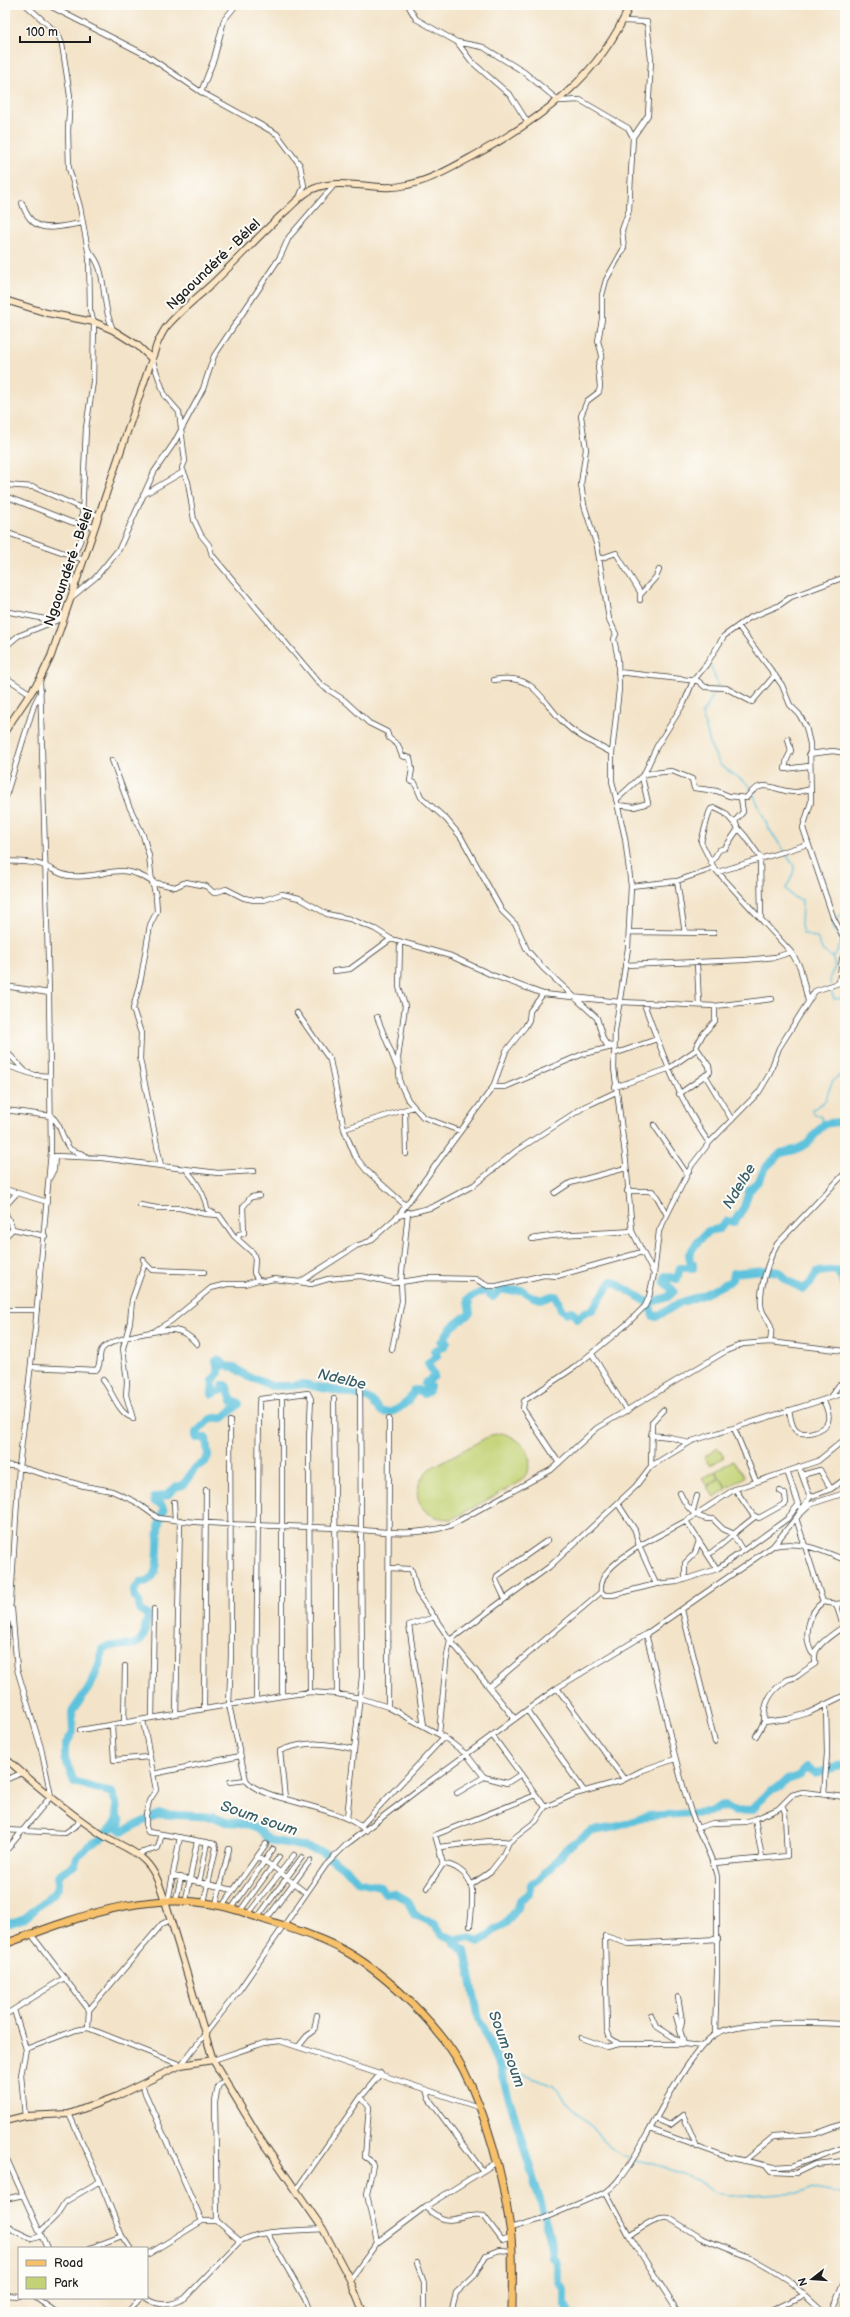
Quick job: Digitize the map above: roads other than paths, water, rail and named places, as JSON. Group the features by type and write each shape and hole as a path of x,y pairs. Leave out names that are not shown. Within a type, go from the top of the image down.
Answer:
{"main road":[{"name":"Ngaoundéré - Bélel","path":"5,731 31,694 51,656 62,618 72,597 74,587 157,344 167,326 214,283 254,239 305,193 313,189 334,184 395,188 427,180 509,136 528,123 571,91 608,44 623,21 628,5"},
{"path":"5,300 47,313 94,322 113,330 137,345 152,359"},
{"path":"5,1758 79,1819 110,1840 137,1854 150,1867 170,1901 170,1920 213,2060 261,2140 323,2229 350,2280 363,2312"},
{"path":"5,1944 103,1910 128,1904 186,1900 220,1905 248,1914 345,1951 379,1973 421,2014 450,2049 462,2069 478,2107 497,2162 510,2228 512,2312"},
{"path":"5,2121 25,2116 69,2114 141,2084 181,2065 213,2060"}],"street":[{"path":"26,5 58,34 62,44 70,96 68,132 69,168 83,223 91,280 90,310 94,322 93,382 86,428 80,539 74,557 70,578 74,587"},
{"path":"48,5 146,55 201,92 277,134 300,165 304,186 297,201"},
{"path":"201,92 214,59 224,20 236,5"},
{"path":"408,5 416,19 457,42 483,47 524,72 559,101 580,100 628,128 632,137 629,210 622,230 624,248 606,280 602,295 602,319 598,340 602,355 598,366 600,387 599,392 587,402 581,416 586,456 581,484 584,506 593,529 609,619 616,634 614,639 619,689 612,753 612,781 625,838 631,886 629,932 614,1047 616,1090 632,1231 654,1274"},
{"path":"623,21 647,22 651,60 648,115 632,137"},
{"path":"457,42 472,62 511,96 528,123"},
{"path":"72,597 96,577 120,549 154,472 174,443 202,389 214,356 280,257 289,237 334,184"},
{"path":"22,203 25,213 37,226 46,229 83,223"},
{"path":"88,250 95,257 100,268 106,306 113,330"},
{"path":"152,359 165,396 179,412 185,461 183,472 188,482 194,520 201,535 209,545 212,555 321,685 349,704 369,723 387,732 390,738 398,745 402,756 410,758 412,769 410,781 415,782 421,797 461,837 502,911 516,925 527,950 543,968 597,1018 603,1039 607,1045 614,1047"},
{"path":"144,495 183,472"},
{"path":"5,485 34,487 99,516"},
{"path":"5,496 21,504 81,524 95,527"},
{"path":"5,532 84,560"},
{"path":"599,559 616,553 640,597 656,577 658,570"},
{"path":"616,802 643,776 657,746 684,703 692,681 706,665 724,636 739,627 749,618 778,606 790,598 845,576"},
{"path":"5,611 55,621"},
{"path":"5,647 18,636 62,618"},
{"path":"739,627 782,685 790,705 799,714 806,727 810,744 809,766 811,802 803,828 835,923 845,940"},
{"path":"618,672 698,681 705,687 726,688 752,702 775,675"},
{"path":"5,677 31,694"},
{"path":"494,680 510,677 521,680 537,692 565,724 584,739 612,753"},
{"path":"5,1647 11,1600 19,1467 45,1236 51,1116 46,866 40,679"},
{"path":"5,800 34,705 41,691"},
{"path":"788,739 791,751 786,759 786,769 809,766"},
{"path":"810,754 833,751 845,753"},
{"path":"112,760 129,806 144,835 149,856 152,882 156,896 157,912 150,925 142,978 133,1009 141,1033 140,1059 161,1166"},
{"path":"643,776 672,771 692,778 694,788 718,791 741,798 746,798 752,789 765,786 794,792 811,790"},
{"path":"616,802 634,807 648,803 643,776"},
{"path":"738,829 735,820 743,812 741,798"},
{"path":"762,919 760,858 746,837 725,814 715,808 711,809 701,842 711,863 791,952 800,967 808,1001"},
{"path":"711,863 720,850 725,848 738,829"},
{"path":"631,886 677,882 808,844"},
{"path":"5,861 46,866 60,874 69,876 104,874 121,870 140,875 152,882 175,887 186,882 206,886 214,893 226,889 244,898 259,900 286,895 299,898 327,914 350,919 375,929 391,939 452,956 492,975 543,994 644,1004 715,1006 772,999"},
{"path":"677,882 685,933"},
{"path":"629,932 714,933"},
{"path":"334,971 350,969 391,939"},
{"path":"400,942 399,987 405,1006 398,1058 400,1083 413,1107 423,1116 460,1131"},
{"path":"625,966 697,963 776,957 791,952"},
{"path":"839,983 842,959 845,954"},
{"path":"697,963 699,1005"},
{"path":"558,1463 523,1409 523,1404 529,1396 557,1380 592,1354 645,1306 649,1297 654,1274 659,1231 688,1174 709,1143 759,1092 769,1074 779,1048 815,991 845,981"},
{"path":"5,986 49,993"},
{"path":"300,1282 356,1246 370,1241 398,1216 493,1087 506,1051 525,1028 529,1020 530,1011 543,994"},
{"path":"644,1004 679,1094 709,1143"},
{"path":"679,1094 705,1075 710,1069 697,1049 697,1043 715,1021 715,1006"},
{"path":"297,1013 330,1060 344,1129 355,1156 366,1170 405,1205"},
{"path":"377,1017 399,1072"},
{"path":"614,1054 657,1039"},
{"path":"493,1087 505,1087 583,1054 614,1047"},
{"path":"398,1216 408,1212 433,1207 474,1185 516,1151 584,1107 616,1090 668,1069 697,1049"},
{"path":"5,1050 26,1072"},
{"path":"5,1065 26,1072 50,1076"},
{"path":"705,1075 732,1120"},
{"path":"344,1129 413,1107"},
{"path":"5,1110 51,1116 61,1128 66,1142 71,1150 84,1154 87,1158"},
{"path":"405,1110 406,1154"},
{"path":"654,1125 688,1174"},
{"path":"48,1182 54,1169 55,1156 78,1159 87,1158 218,1173 254,1171"},
{"path":"555,1193 570,1183 626,1168"},
{"path":"186,1170 194,1183 201,1188 207,1209 219,1215 238,1240 253,1253 255,1259 254,1273 258,1280"},
{"path":"770,1342 770,1324 762,1309 767,1266 777,1244 845,1173"},
{"path":"5,1189 47,1202"},
{"path":"627,1191 652,1191 667,1215"},
{"path":"5,1206 17,1193"},
{"path":"238,1240 240,1233 244,1233 243,1206 250,1197 259,1196"},
{"path":"140,1205 157,1208 180,1208 205,1214 214,1213"},
{"path":"5,1212 13,1229"},
{"path":"392,1349 402,1301 401,1282 408,1212"},
{"path":"13,1229 45,1236"},
{"path":"5,1237 13,1229"},
{"path":"532,1239 569,1233 596,1234 632,1231"},
{"path":"155,1331 211,1288 227,1284 245,1284 258,1280 264,1281 274,1279 310,1284 328,1279 361,1276 386,1282 401,1282 427,1278 475,1279 488,1286 497,1286 544,1275 557,1276 642,1252"},
{"path":"103,1380 110,1388 123,1412 132,1418 126,1395 124,1339 130,1322 132,1300 144,1261 152,1270 204,1272"},
{"path":"5,1310 37,1310"},
{"path":"31,1367 96,1370 99,1366 102,1348 124,1339 155,1331 174,1330 184,1332 197,1344"},
{"path":"5,1465 19,1467 84,1486 112,1491 134,1501 158,1518 258,1525 336,1528 390,1534 419,1532 450,1526 551,1470 597,1428 726,1352 743,1344 770,1342 845,1352"},
{"path":"592,1354 626,1411"},
{"path":"347,1818 360,1698 364,1606 360,1382"},
{"path":"830,1397 839,1385 845,1383"},
{"path":"256,1700 258,1402 260,1399 308,1392 311,1399 309,1527 310,1692"},
{"path":"361,1826 441,1735 446,1662 450,1640 545,1571 601,1516 618,1504 635,1487 651,1466 688,1443 845,1393"},
{"path":"282,1396 282,1696"},
{"path":"334,1399 337,1694"},
{"path":"789,1410 794,1428 797,1432 813,1432 826,1425 828,1421 828,1415 823,1400"},
{"path":"651,1466 653,1455 651,1435 652,1422 663,1410"},
{"path":"388,1707 390,1568 389,1420"},
{"path":"230,1421 232,1655 229,1705 246,1780 250,1785 271,1795 347,1818 361,1826 366,1831"},
{"path":"734,1428 756,1481"},
{"path":"651,1435 670,1437 688,1443"},
{"path":"845,1440 818,1461 735,1489 695,1512 686,1521 639,1546 611,1567 603,1577 600,1585 601,1592 605,1595 613,1596 656,1584 685,1579 717,1569 787,1519 810,1497 831,1489 845,1479"},
{"path":"799,1467 810,1497"},
{"path":"802,1475 820,1470 831,1489"},
{"path":"787,1471 799,1507 796,1518 823,1602"},
{"path":"735,1489 755,1517"},
{"path":"204,1709 206,1490"},
{"path":"708,1555 730,1539 732,1533 755,1517 759,1518 786,1503 785,1494 780,1491"},
{"path":"680,1493 686,1506 695,1512 701,1519 713,1519 723,1529 732,1533 743,1551"},
{"path":"26,2049 76,2030 88,2028 181,2065 240,1989 284,1928 306,1893 332,1857 419,1789 467,1756 492,1735 557,1688 646,1634 773,1546 796,1518 811,1504 845,1493"},
{"path":"695,1512 697,1496"},
{"path":"174,1502 178,1520 176,1714"},
{"path":"618,1504 635,1530 639,1546 656,1584"},
{"path":"686,1521 717,1569"},
{"path":"505,1599 496,1580 497,1576 548,1540"},
{"path":"685,1579 685,1563 696,1553 699,1541"},
{"path":"773,1546 784,1544 804,1545 845,1560"},
{"path":"390,1568 410,1569 412,1571 415,1577 415,1589 450,1640 515,1719"},
{"path":"490,1687 601,1592"},
{"path":"5,1852 51,1796 41,1748 17,1669 11,1600"},
{"path":"823,1602 836,1604 845,1603"},
{"path":"815,1655 812,1653 808,1644 808,1632 813,1613 823,1602"},
{"path":"756,1736 764,1722 764,1707 768,1698 789,1679 796,1677 805,1669 815,1664 815,1655 826,1639 844,1629 836,1604"},
{"path":"152,1718 154,1609"},
{"path":"682,1610 715,1742"},
{"path":"424,1726 409,1623 435,1617"},
{"path":"646,1634 670,1730 675,1759 693,1822 714,1863 717,1877 718,1939 715,2034"},
{"path":"124,1723 126,1666"},
{"path":"557,1688 624,1779"},
{"path":"80,1730 112,1726 256,1700 310,1692 337,1694 360,1698 388,1707 441,1735 467,1756 484,1777 507,1783 521,1774"},
{"path":"764,1722 788,1719 845,1695"},
{"path":"824,1795 826,1774 826,1704"},
{"path":"527,1710 584,1791"},
{"path":"143,1720 156,1790 148,1806 145,1825 148,1832 207,1842 216,1846 209,1885 204,1902"},
{"path":"112,1726 114,1760 149,1757"},
{"path":"492,1735 545,1808"},
{"path":"285,1798 280,1751 311,1742 325,1742 354,1748"},
{"path":"153,1774 240,1756"},
{"path":"471,1884 491,1871 498,1863 509,1842 536,1821 545,1808 584,1791 624,1779 643,1770 675,1759"},
{"path":"5,1780 22,1773"},
{"path":"458,1793 484,1777"},
{"path":"230,1782 246,1780"},
{"path":"697,1828 713,1823 745,1822 755,1819 770,1813 792,1796 803,1792 845,1797"},
{"path":"427,1888 443,1864 435,1835 536,1795"},
{"path":"714,1863 787,1856 785,1812 782,1805"},
{"path":"5,1830 65,1833 78,1824 79,1819"},
{"path":"755,1819 762,1858"},
{"path":"137,1854 158,1848 162,1834"},
{"path":"170,1901 180,1837"},
{"path":"186,1900 197,1841"},
{"path":"439,1847 462,1846 486,1841 509,1842"},
{"path":"199,1883 207,1842"},
{"path":"220,1905 233,1890 266,1844"},
{"path":"220,1905 220,1887 228,1849"},
{"path":"232,1908 273,1849"},
{"path":"248,1914 294,1855"},
{"path":"256,1857 272,1866 292,1884 306,1893"},
{"path":"240,1911 279,1857"},
{"path":"256,1918 302,1857"},
{"path":"266,1921 310,1861"},
{"path":"443,1864 453,1866 460,1870 471,1884 470,1926"},
{"path":"173,1876 233,1890"},
{"path":"170,1901 181,1877"},
{"path":"88,2028 90,2010 162,1924 170,1920"},
{"path":"31,1934 90,2010"},
{"path":"619,2044 610,2038 607,2030 605,1936 628,1944 718,1939"},
{"path":"5,2015 64,1978"},
{"path":"678,1997 682,2020 681,2029"},
{"path":"14,2010 26,2049 21,2075 25,2116"},
{"path":"298,2047 307,2036 314,2031 317,2015"},
{"path":"650,2015 656,2026 684,2044"},
{"path":"676,2016 681,2029 684,2044"},
{"path":"510,2228 542,2219 606,2192 619,2181 690,2062 702,2046 715,2034 725,2030 754,2025 845,2024"},
{"path":"580,2038 607,2047 619,2044 684,2044 702,2046"},
{"path":"213,2060 271,2042 280,2042 381,2073 478,2107"},
{"path":"296,2190 361,2098 381,2073"},
{"path":"217,2221 215,2102 218,2086 225,2080"},
{"path":"141,2084 202,2221"},
{"path":"426,2090 429,2099 482,2170"},
{"path":"361,2098 369,2107 364,2157 371,2161 373,2165 367,2194 377,2243"},
{"path":"69,2114 100,2181 122,2236 129,2247"},
{"path":"656,2119 670,2125 683,2115 697,2147"},
{"path":"744,2161 773,2137 815,2134 845,2123"},
{"path":"650,2129 697,2147 766,2166 792,2166 845,2147"},
{"path":"6,2158 47,2247"},
{"path":"766,2166 771,2172 796,2173 815,2164 845,2161"},
{"path":"350,2280 377,2243 425,2206 497,2162"},
{"path":"11,2227 13,2230 32,2239 41,2234 65,2202 100,2181"},
{"path":"606,2192 629,2235 678,2312"},
{"path":"5,2199 23,2195"},
{"path":"425,2206 444,2220 453,2221 468,2216 484,2216 502,2240 511,2237"},
{"path":"629,2235 649,2223 664,2217 670,2218 701,2238 752,2258 789,2281 823,2312"},
{"path":"148,2254 202,2221 217,2221 240,2241"},
{"path":"148,2299 154,2303 164,2305 176,2303 185,2298 240,2241 248,2237 267,2233 323,2229"},
{"path":"267,2233 305,2299 310,2312"},
{"path":"93,2247 122,2236"},
{"path":"451,2312 456,2293 475,2275 486,2255 499,2250 511,2251"},
{"path":"417,2263 424,2283 424,2312"},
{"path":"830,2312 843,2290 845,2280"},
{"path":"5,2295 18,2296"},
{"path":"768,2312 804,2295"},
{"path":"37,2299 56,2312"},
{"path":"128,2312 139,2299"}],"waterway":[{"path":"711,666 718,686"},
{"path":"717,689 702,714 711,747 720,765 749,785 751,790"},
{"path":"753,793 768,827 794,866 793,875 786,889 793,897 802,900 801,925 803,933 817,938 823,951 832,957"},
{"path":"835,917 841,916 845,905"},
{"path":"832,957 836,954 842,941 833,929 833,921"},
{"path":"830,984 830,977 835,967 832,957"},
{"path":"830,988 834,999 845,998"},
{"path":"823,1124 821,1117 813,1113 812,1110 825,1101 832,1082 843,1073 845,1067"},
{"name":"Ndelbe","path":"117,1817 116,1803 112,1793 74,1782 65,1758 65,1746 73,1732 72,1712 92,1683 101,1660 102,1649 107,1647 134,1644 139,1642 143,1637 147,1614 140,1611 139,1602 135,1597 134,1591 140,1582 145,1582 154,1575 156,1568 159,1527 164,1510 161,1504 155,1502 154,1498 167,1495 176,1487 183,1485 196,1467 205,1462 208,1456 206,1438 196,1438 196,1433 212,1418 223,1418 239,1404 238,1402 232,1401 226,1385 223,1385 222,1390 212,1394 213,1380 219,1372 216,1361 220,1360 225,1366 234,1367 248,1377 257,1379 271,1386 291,1386 303,1384 363,1396 371,1400 380,1411 390,1412 405,1404 414,1390 418,1390 424,1394 429,1391 430,1387 426,1387 425,1384 434,1376 428,1363 437,1356 435,1350 444,1347 441,1342 447,1342 445,1336 452,1327 470,1313 468,1299 485,1290 493,1297 501,1289 510,1291 522,1290 537,1299 545,1299 556,1296 561,1309 566,1313 572,1311 577,1319 585,1312 592,1310 612,1281 649,1303 668,1297 674,1291 664,1282 665,1276 677,1279 680,1268 693,1268 689,1254 696,1244 708,1231 719,1229 727,1221 734,1222 744,1207 749,1191 759,1180 765,1168 781,1153 795,1150 807,1144 824,1124 845,1121"},
{"path":"649,1303 653,1316 656,1317 679,1303 703,1295 729,1282 732,1279 733,1273 764,1270 779,1272 785,1279 803,1289 810,1284 817,1272 837,1270 845,1286"},
{"path":"452,1939 471,1938 478,1942 487,1937 496,1928 505,1924 518,1908 520,1900 529,1893 531,1885 550,1869 566,1849 591,1831 612,1828 648,1816 709,1812 719,1807 726,1806 735,1812 746,1811 752,1809 771,1790 781,1786 787,1780 799,1776 807,1768 815,1773 845,1765"},
{"name":"Soum soum","path":"5,1925 25,1918 54,1893 58,1888 58,1878 61,1873 75,1864 77,1858 88,1846 101,1839 115,1824 117,1817 120,1821 119,1828 123,1831 159,1814 214,1817 226,1822 241,1823 258,1829 269,1840 306,1847 324,1853 353,1875 357,1881 380,1886 385,1893 396,1894 408,1901 414,1914 434,1924 442,1935 452,1938 455,1944 465,1951 479,2019 498,2062 546,2220 552,2248 551,2258 555,2260 559,2282 564,2289 564,2303 569,2312"},
{"path":"499,2067 534,2078 554,2087 605,2142 613,2149 631,2158"},
{"path":"635,2159 664,2167 704,2184 713,2191 730,2196 800,2192 811,2188 845,2195"}]}
